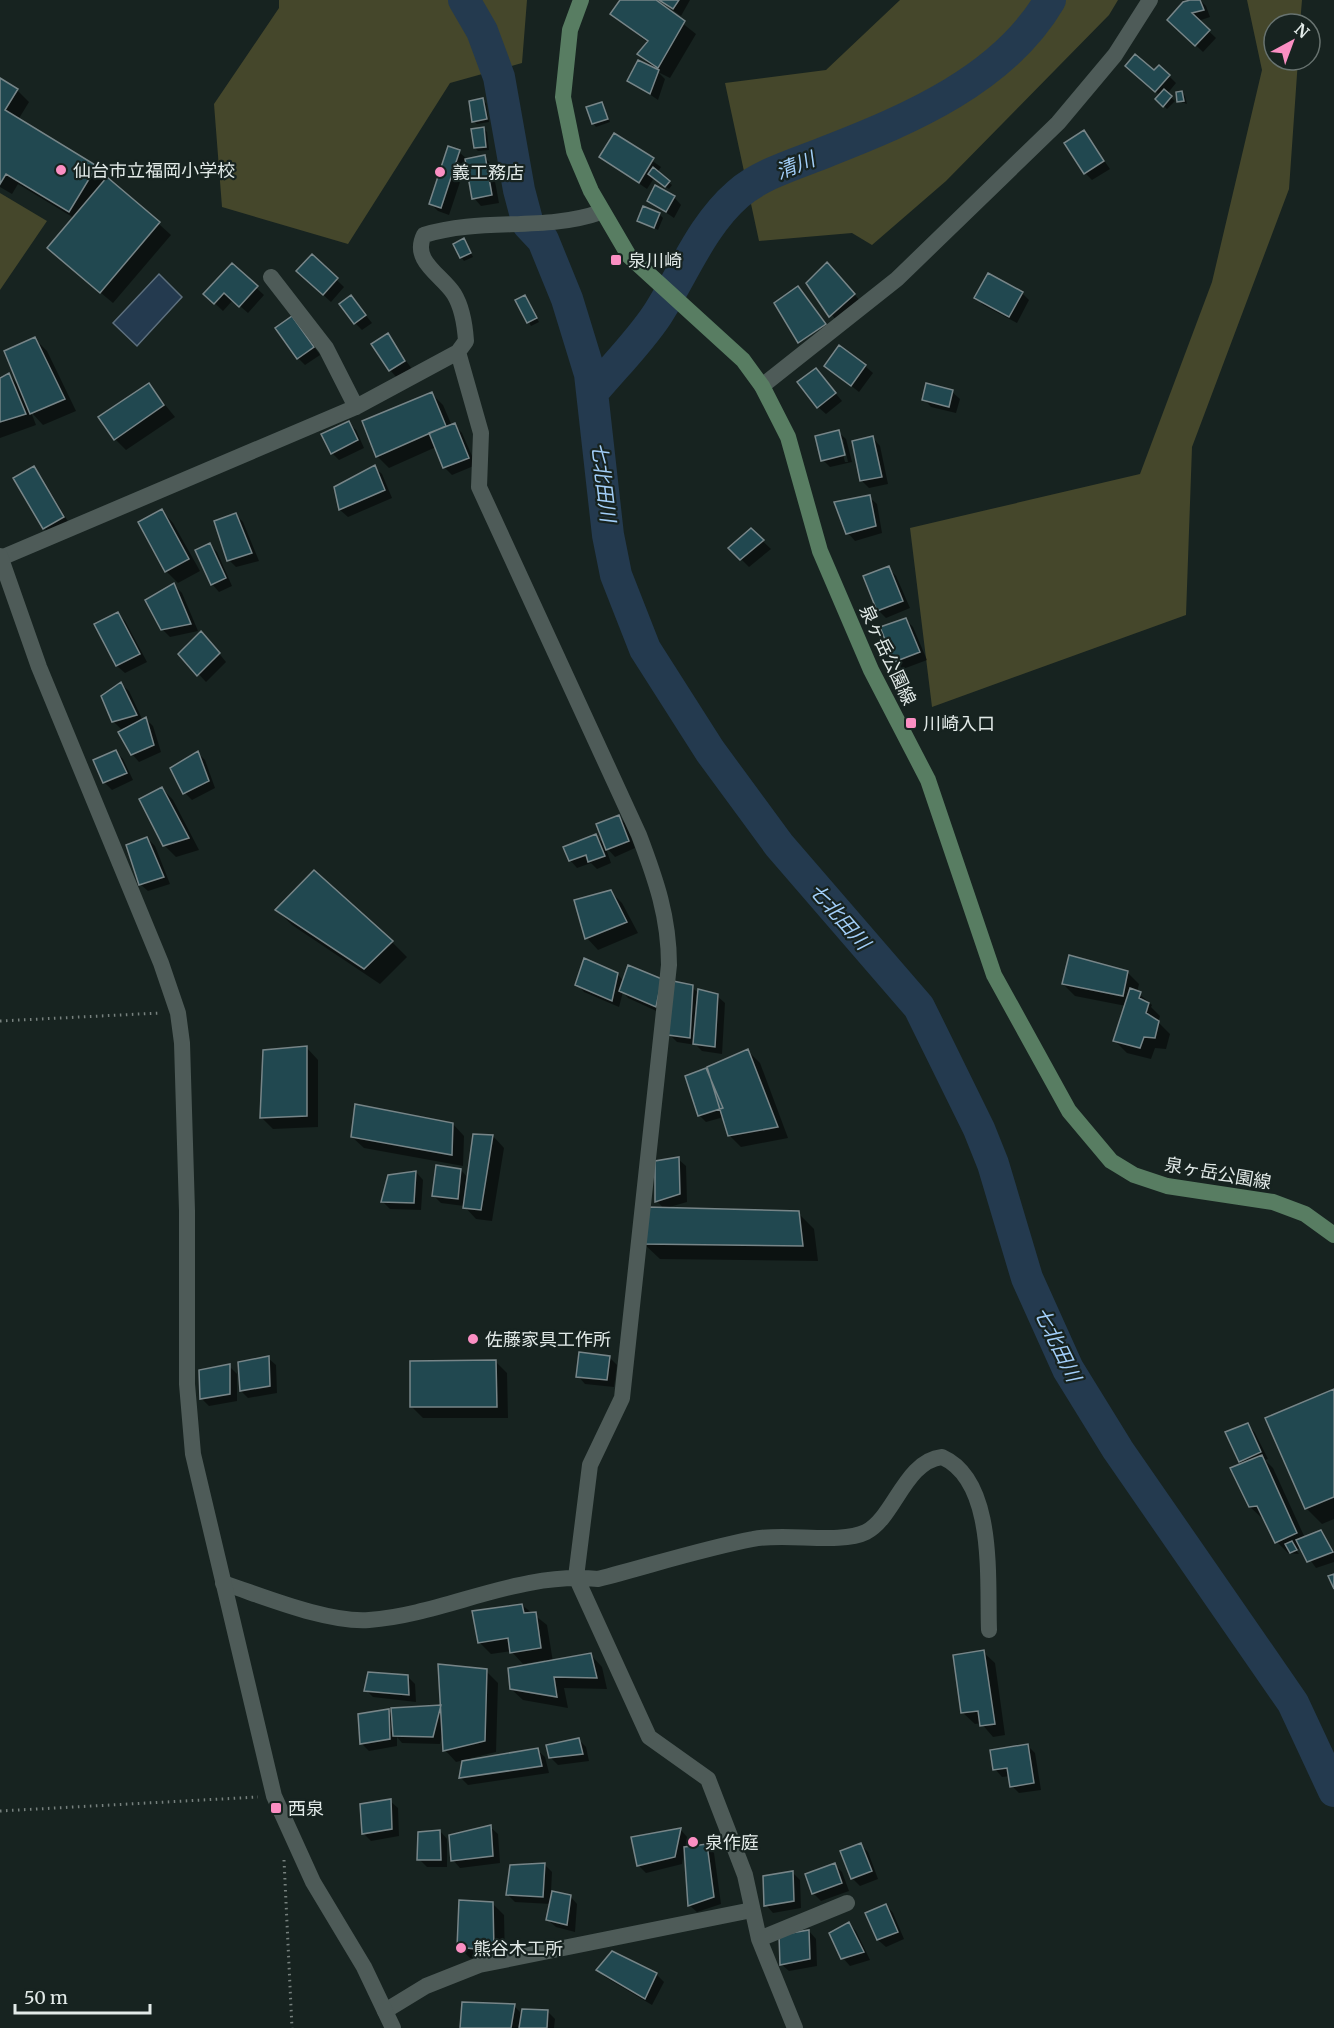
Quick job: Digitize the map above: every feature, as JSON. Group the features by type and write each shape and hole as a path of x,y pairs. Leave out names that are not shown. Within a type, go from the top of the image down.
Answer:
{"main road":[{"name":"泉ヶ岳公園線","path":"581,0 570,30 563,97 574,151 601,212 618,242 642,270 743,360 762,386 788,437 825,562 871,670 928,780 994,975 1069,1111 1111,1161 1134,1175 1167,1186 1273,1202 1305,1214 1334,1234"}],"street":[{"path":"762,386 897,279 1058,123 1115,55 1150,0"},
{"path":"393,2028 291,1838 274,1796 193,1454 187,1384 187,1211 182,1043 178,1013 161,963 39,667 1,557 356,407 458,352 466,341 465,327 456,296 421,258 420,244 424,236 439,230 579,220 601,212"},
{"path":"271,277 326,348 356,407"},
{"path":"458,352 481,433 479,487 639,835 656,879 669,933 669,965 622,1398 590,1465 576,1577 650,1737 708,1779 745,1875 759,1939 795,2028"},
{"path":"223,1583 324,1615 368,1620 411,1613 533,1582 576,1577 598,1579 753,1539 785,1535 849,1537 872,1528 920,1468 934,1457 942,1457 967,1476 982,1517 987,1553 989,1630"},
{"path":"759,1939 847,1903"},
{"path":"385,2011 426,1986 479,1965 752,1910"}],"path":[{"path":"0,1021 178,1013"},
{"path":"0,1811 274,1796"},
{"path":"291,1838 283,1863 292,2028"}],"green space":[{"path":"279,0 527,0 522,63 450,83 348,244 222,207 214,104 279,8"},
{"path":"900,0 1118,0 1109,15 946,181 872,245 852,233 759,241 725,83 826,70"},
{"path":"1247,0 1302,0 1301,12 1262,12 1262,70"},
{"path":"1262,70 1262,72 1297,72 1289,189 1192,447 1186,615 932,707 910,528 1140,474 1212,282"},
{"path":"0,193 47,221 0,290"}],"water":[{"path":"159,274 182,297 137,346 113,323"}],"building":[{"path":"620,0 656,0 685,21 658,68 637,54 648,41 610,14"},
{"path":"659,0 679,0 673,9"},
{"path":"1200,0 1204,10 1192,13 1210,30 1195,46 1167,20 1183,2"},
{"path":"1135,54 1154,70 1159,65 1170,75 1155,92 1125,66"},
{"path":"638,60 659,70 650,94 627,81"},
{"path":"0,78 18,89 5,110 97,166 69,212 6,174 0,184"},
{"path":"1164,89 1172,96 1163,107 1155,99"},
{"path":"1182,91 1184,101 1177,102 1176,92"},
{"path":"483,98 487,119 472,122 469,101"},
{"path":"602,102 608,119 592,124 586,107"},
{"path":"484,127 486,147 474,148 471,129"},
{"path":"1084,130 1104,161 1084,174 1064,143"},
{"path":"614,133 654,158 639,183 599,157"},
{"path":"448,146 460,150 441,208 429,204"},
{"path":"485,155 492,195 472,199 465,159"},
{"path":"653,167 670,181 665,187 648,174"},
{"path":"107,177 160,222 100,293 47,248"},
{"path":"655,185 675,196 666,212 647,201"},
{"path":"643,206 660,213 654,228 637,221"},
{"path":"464,238 471,253 460,258 453,244"},
{"path":"312,254 338,278 323,295 296,271"},
{"path":"827,262 855,294 829,317 806,283"},
{"path":"232,263 258,286 239,307 224,293 214,304 203,294"},
{"path":"988,273 1023,292 1009,317 974,298"},
{"path":"798,286 826,324 798,343 774,303"},
{"path":"351,295 366,315 354,324 339,304"},
{"path":"525,295 537,318 527,323 515,300"},
{"path":"292,316 314,347 297,359 275,328"},
{"path":"388,333 405,361 389,371 371,344"},
{"path":"35,337 65,399 30,414 4,351"},
{"path":"839,345 866,365 851,386 824,366"},
{"path":"816,368 836,393 817,408 797,382"},
{"path":"9,373 26,414 0,422 0,378"},
{"path":"149,383 164,405 114,440 98,417"},
{"path":"926,383 953,390 949,407 922,400"},
{"path":"432,392 446,426 376,457 362,421"},
{"path":"349,421 358,440 331,454 321,434"},
{"path":"455,423 469,458 443,468 429,433"},
{"path":"839,430 845,455 821,461 815,436"},
{"path":"873,436 882,477 860,481 852,441"},
{"path":"375,465 385,490 339,510 334,487"},
{"path":"34,466 64,517 43,529 13,478"},
{"path":"870,495 876,526 846,534 834,502"},
{"path":"162,509 189,559 165,572 138,522"},
{"path":"236,513 252,553 227,561 214,521"},
{"path":"751,528 764,540 740,560 728,548"},
{"path":"210,543 226,578 211,585 195,550"},
{"path":"889,566 903,601 877,611 863,576"},
{"path":"174,583 191,624 161,630 145,600"},
{"path":"118,612 140,654 116,666 94,624"},
{"path":"906,618 920,652 894,662 880,627"},
{"path":"201,631 220,653 197,676 178,654"},
{"path":"121,682 137,715 112,722 101,696"},
{"path":"146,717 154,745 131,755 118,732"},
{"path":"116,750 127,773 103,783 93,760"},
{"path":"198,751 209,781 183,794 170,768"},
{"path":"162,787 189,838 163,846 139,799"},
{"path":"619,815 629,841 606,850 596,824"},
{"path":"596,834 605,856 588,862 586,855 569,861 563,847"},
{"path":"147,837 164,877 139,885 126,845"},
{"path":"314,870 393,941 364,969 275,910"},
{"path":"611,890 627,922 585,939 574,900"},
{"path":"1069,955 1128,971 1123,996 1062,984"},
{"path":"584,958 618,973 612,1001 575,985"},
{"path":"628,965 662,979 656,1007 619,991"},
{"path":"673,981 693,985 690,1038 668,1035"},
{"path":"1130,988 1141,992 1139,998 1149,1003 1146,1013 1159,1021 1155,1038 1144,1037 1140,1048 1113,1041"},
{"path":"698,989 718,994 715,1047 693,1044"},
{"path":"307,1046 307,1116 260,1118 263,1050"},
{"path":"748,1049 778,1127 728,1136 707,1067"},
{"path":"706,1068 723,1108 698,1116 685,1076"},
{"path":"355,1104 453,1123 452,1155 351,1137"},
{"path":"473,1134 493,1135 481,1210 463,1208"},
{"path":"679,1157 680,1194 655,1202 655,1161"},
{"path":"436,1165 461,1169 458,1199 432,1196"},
{"path":"416,1171 414,1203 381,1202 388,1175"},
{"path":"647,1207 799,1211 803,1246 643,1244"},
{"path":"579,1352 610,1356 607,1380 576,1377"},
{"path":"269,1356 270,1386 240,1391 238,1362"},
{"path":"496,1360 497,1407 410,1407 410,1361"},
{"path":"230,1364 230,1394 200,1399 199,1370"},
{"path":"1334,1389 1334,1497 1305,1509 1265,1418"},
{"path":"1248,1423 1261,1452 1239,1462 1225,1432"},
{"path":"1262,1455 1297,1533 1275,1543 1257,1506 1249,1507 1230,1468"},
{"path":"1321,1530 1333,1552 1307,1562 1296,1540"},
{"path":"1292,1541 1297,1550 1290,1553 1285,1544"},
{"path":"1334,1574 1334,1589 1328,1576"},
{"path":"522,1604 524,1613 536,1612 541,1648 510,1653 508,1638 478,1643 472,1611"},
{"path":"984,1650 995,1724 980,1726 978,1711 961,1713 953,1655"},
{"path":"591,1653 597,1678 554,1677 557,1697 510,1689 508,1668"},
{"path":"438,1664 487,1669 485,1741 443,1751"},
{"path":"368,1672 408,1675 409,1695 364,1691"},
{"path":"441,1705 433,1737 393,1736 391,1708"},
{"path":"389,1709 390,1739 360,1744 358,1714"},
{"path":"579,1738 583,1754 549,1758 546,1745"},
{"path":"1028,1744 1034,1783 1010,1787 1007,1768 993,1770 990,1750"},
{"path":"538,1748 542,1766 459,1778 462,1761"},
{"path":"391,1799 392,1829 362,1834 360,1804"},
{"path":"491,1825 493,1856 451,1861 449,1835"},
{"path":"681,1828 675,1857 637,1866 631,1837"},
{"path":"440,1830 441,1860 417,1860 418,1832"},
{"path":"861,1843 872,1871 851,1879 840,1851"},
{"path":"707,1844 714,1897 688,1906 684,1847"},
{"path":"545,1863 543,1897 506,1895 510,1865"},
{"path":"835,1863 842,1883 812,1894 805,1874"},
{"path":"793,1871 794,1901 764,1906 763,1876"},
{"path":"552,1891 571,1895 567,1925 546,1920"},
{"path":"459,1900 493,1902 494,1951 457,1947"},
{"path":"886,1904 898,1932 877,1940 865,1913"},
{"path":"849,1922 864,1952 841,1959 829,1933"},
{"path":"809,1930 810,1959 780,1965 779,1935"},
{"path":"612,1951 657,1973 645,1999 596,1970"},
{"path":"462,2002 515,2004 511,2028 460,2028"},
{"path":"522,2009 548,2010 547,2028 519,2028"}],"waterway":[{"name":"七北田川","path":"464,0 482,31 499,77 519,190 528,224 543,240 567,299 590,374 608,535 616,575 645,649 710,751 779,845 919,1007 979,1129 993,1164 1027,1278 1068,1369 1118,1450 1293,1703 1334,1791"},
{"name":"清川","path":"593,392 650,325 713,221 738,194 769,174 891,125 952,93 981,74 1007,52 1031,28 1050,0"}],"place":[{"name":"仙台市立福岡小学校","path":"61,170"},
{"name":"義工務店","path":"440,172"},
{"name":"泉川崎","path":"616,260"},
{"name":"川崎入口","path":"911,723"},
{"name":"佐藤家具工作所","path":"473,1339"},
{"name":"西泉","path":"276,1808"},
{"name":"泉作庭","path":"693,1842"},
{"name":"熊谷木工所","path":"461,1948"}]}
